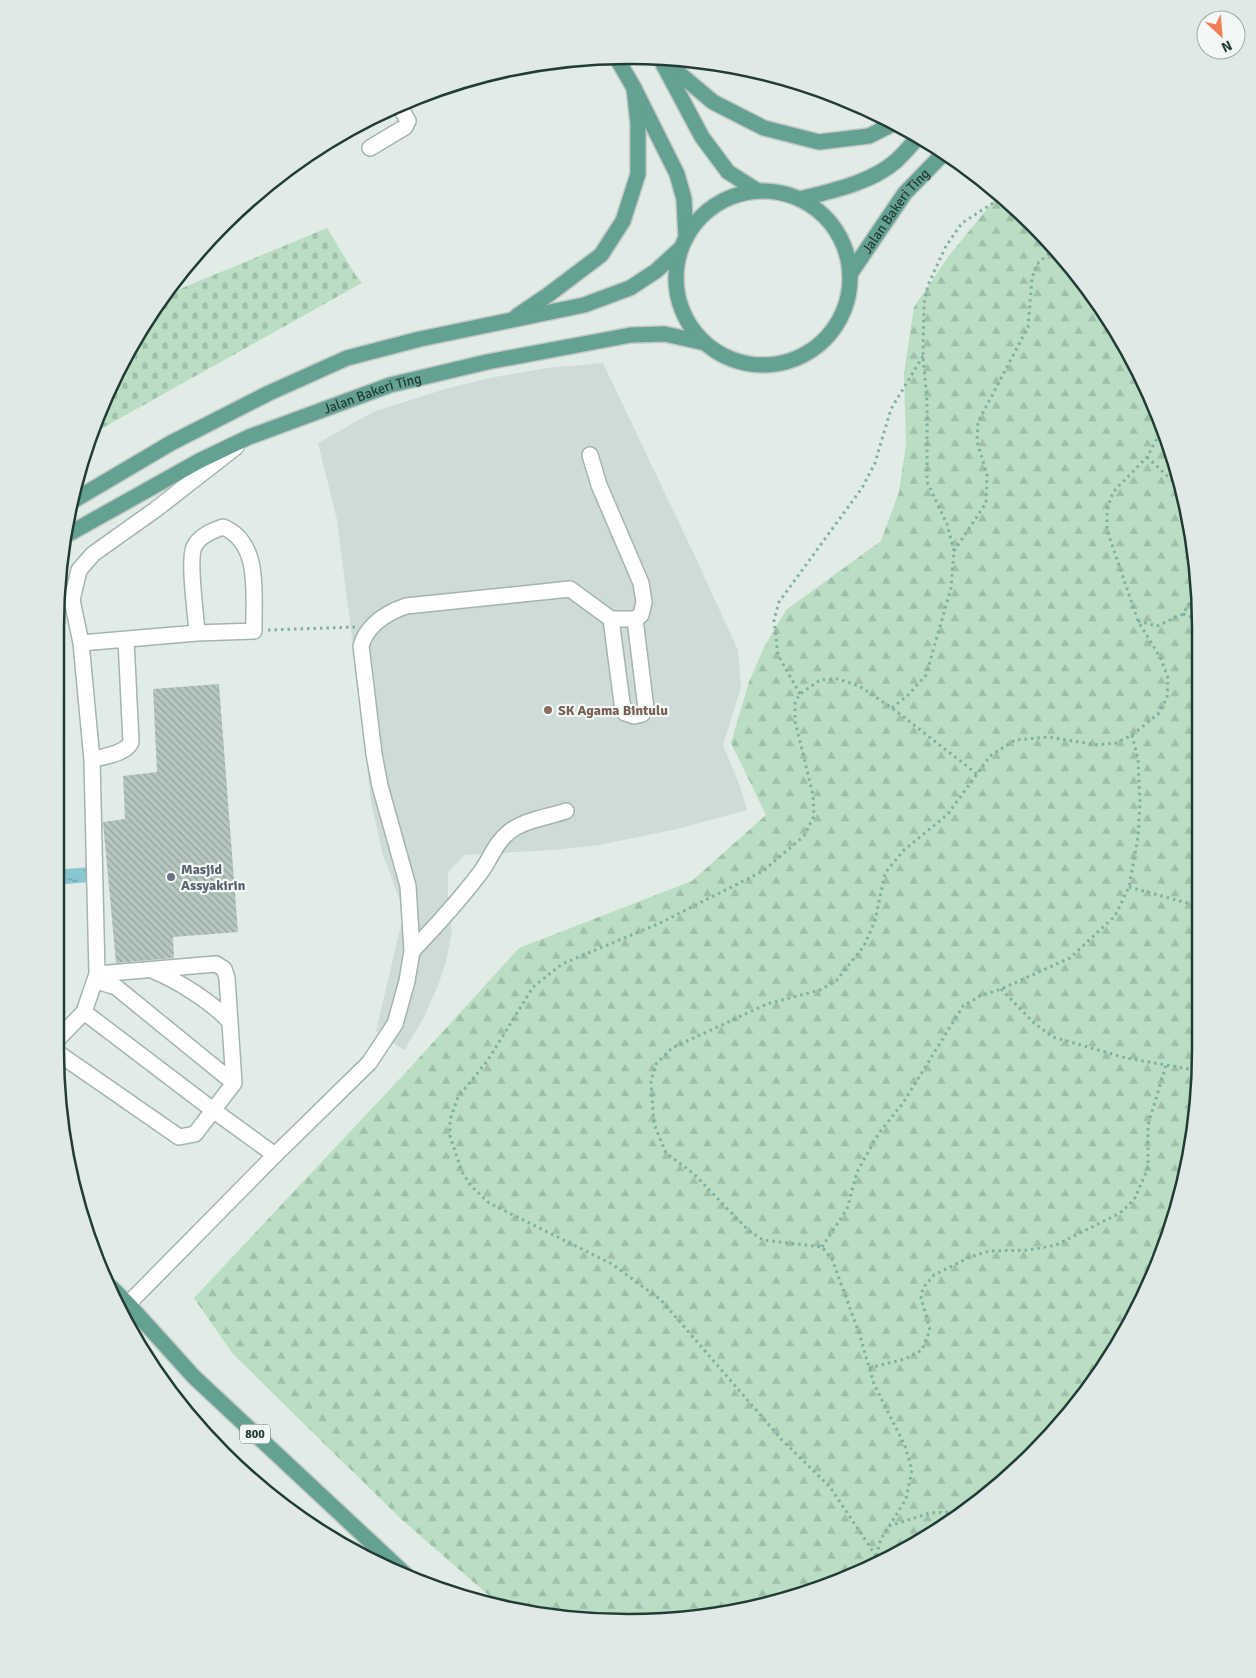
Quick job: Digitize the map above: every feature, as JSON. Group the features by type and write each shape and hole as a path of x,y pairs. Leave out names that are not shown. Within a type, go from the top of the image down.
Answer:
{"main road":[{"path":"80,497 171,443 270,393 347,358 420,339 584,305 630,288 656,271 683,244 698,220 716,205 736,195 758,191 780,192 800,199 820,212 836,229 846,251 850,274 847,303 834,329 813,350 787,362 758,365 729,359 705,343 688,324 678,300 676,275 683,244 684,199 677,174 620,64"},
{"path":"664,65 702,137 722,165 728,172 758,191"},
{"path":"669,65 713,102 764,128 818,142 869,136 887,127"},
{"path":"512,320 601,256 623,221 638,174 638,124 634,88"},
{"path":"800,199 840,189 875,174 895,162 914,142"},
{"name":"Jalan Bakeri Ting","path":"850,274 905,193 939,158"},
{"name":"Jalan Bakeri Ting","path":"73,532 199,462 249,437 390,385 486,362 630,334 665,334 705,343"},
{"name":"800","path":"120,1296 194,1377 393,1562"}],"street":[{"path":"370,148 406,126 408,121 402,111"},
{"path":"64,1033 84,1012 97,978 92,760 80,643 72,600 79,570 93,554 155,510 249,437"},
{"path":"128,1304 368,1063 395,1024 407,981 412,952 408,886 380,786 374,754 361,646 363,638 370,627 392,611 406,606 570,590 611,619 635,619 640,615 644,602 641,583 599,485 590,455"},
{"path":"80,643 197,633 254,631 253,567 250,555 242,541 233,531 222,527 202,536 194,546 191,559 197,633"},
{"path":"65,597 72,600"},
{"path":"611,619 622,703 625,713 634,716 642,714 646,709 635,619"},
{"path":"92,760 123,751 129,747 131,742 126,640"},
{"path":"412,952 461,898 485,867 496,844 509,832 521,825 566,811"},
{"path":"64,1056 179,1137 195,1134 234,1083 227,978 224,969 216,964 150,970 97,978"},
{"path":"150,970 168,977 221,1012 229,1021"},
{"path":"97,978 116,987 234,1083"},
{"path":"84,1012 275,1155"}],"path":[{"path":"892,708 908,695 926,675 951,588 954,551 947,524 927,482 927,402 923,356 924,303 928,285 946,246 962,223 996,201"},
{"path":"954,551 986,503 987,475 977,441 978,422 1028,327 1032,278 1037,264 1049,253"},
{"path":"800,694 778,655 774,620 779,602 862,488 875,463 891,409 923,356"},
{"path":"876,1556 881,1539 906,1499 912,1470 905,1446 874,1384 860,1333 832,1259 822,1247 763,1240 748,1230 694,1174 666,1153 654,1124 651,1082 656,1064 672,1048 767,1004 820,990 836,981 864,946 868,938 875,921 885,873 904,850 948,814 990,756 1015,740 1049,737 1098,745 1116,743 1132,735 1158,714 1167,698 1168,678 1161,659 1138,621 1108,530 1108,509 1113,492 1147,457 1158,437"},
{"path":"1147,457 1173,481"},
{"path":"1138,621 1157,626 1183,614 1191,600"},
{"path":"1183,614 1192,617"},
{"path":"254,631 370,627"},
{"path":"876,1556 830,1487 782,1440 661,1300 612,1264 489,1203 470,1186 462,1172 450,1136 450,1120 458,1097 488,1060 533,987 562,964 658,924 763,871 804,836 814,816 814,795 795,721 795,702 800,694 820,680 838,679 859,686 892,708 977,774"},
{"path":"822,1247 847,1209 857,1172 880,1133 903,1102 964,1006 980,996 1001,989 1070,958 1115,916 1129,887 1138,838 1140,803 1138,759 1132,735"},
{"path":"1129,887 1192,904"},
{"path":"1001,989 1035,1024 1053,1036 1126,1058 1191,1069"},
{"path":"869,1368 905,1359 922,1350 930,1330 921,1298 922,1288 934,1275 970,1257 989,1251 1030,1250 1056,1245 1120,1213 1134,1200 1148,1168 1148,1125 1166,1065"},
{"path":"889,1526 930,1513 951,1512"}],"shaded area":[{"name":"SK Agama Bintulu","path":"603,363 738,650 741,688 723,745 740,786 747,810 677,829 599,845 554,850 465,855 448,872 448,902 452,931 446,962 423,1019 404,1050 376,1031 404,912 382,852 370,797 364,732 337,520 318,443 373,412 445,389 489,378 547,368"}],"green space":[{"path":"995,200 1027,229 1052,256 1097,315 1117,346 1134,378 1162,447 1173,482 1181,518 1191,591 1192,628 1192,1050 1187,1124 1173,1196 1162,1231 1134,1300 1117,1332 1076,1393 1027,1449 1000,1474 971,1498 910,1539 878,1556 809,1584 774,1595 702,1609 665,1613 591,1613 554,1609 490,1597 401,1519 233,1354 194,1298 408,1070 519,948 692,881 766,815 731,743 749,682 763,649 786,610 881,541 899,492 906,445 904,373 914,307 948,257"},
{"path":"327,228 362,283 101,429 122,378 139,346 176,291"}],"water":[{"path":"90,867 89,882 64,884 64,869"}],"building":[{"name":"Masjid Assyakirin","path":"219,684 238,932 173,937 174,958 116,963 103,822 125,819 123,776 157,772 153,689"}],"place":[{"name":"SK Agama Bintulu","path":"548,710"},
{"name":"Masjid Assyakirin","path":"171,877"}]}
